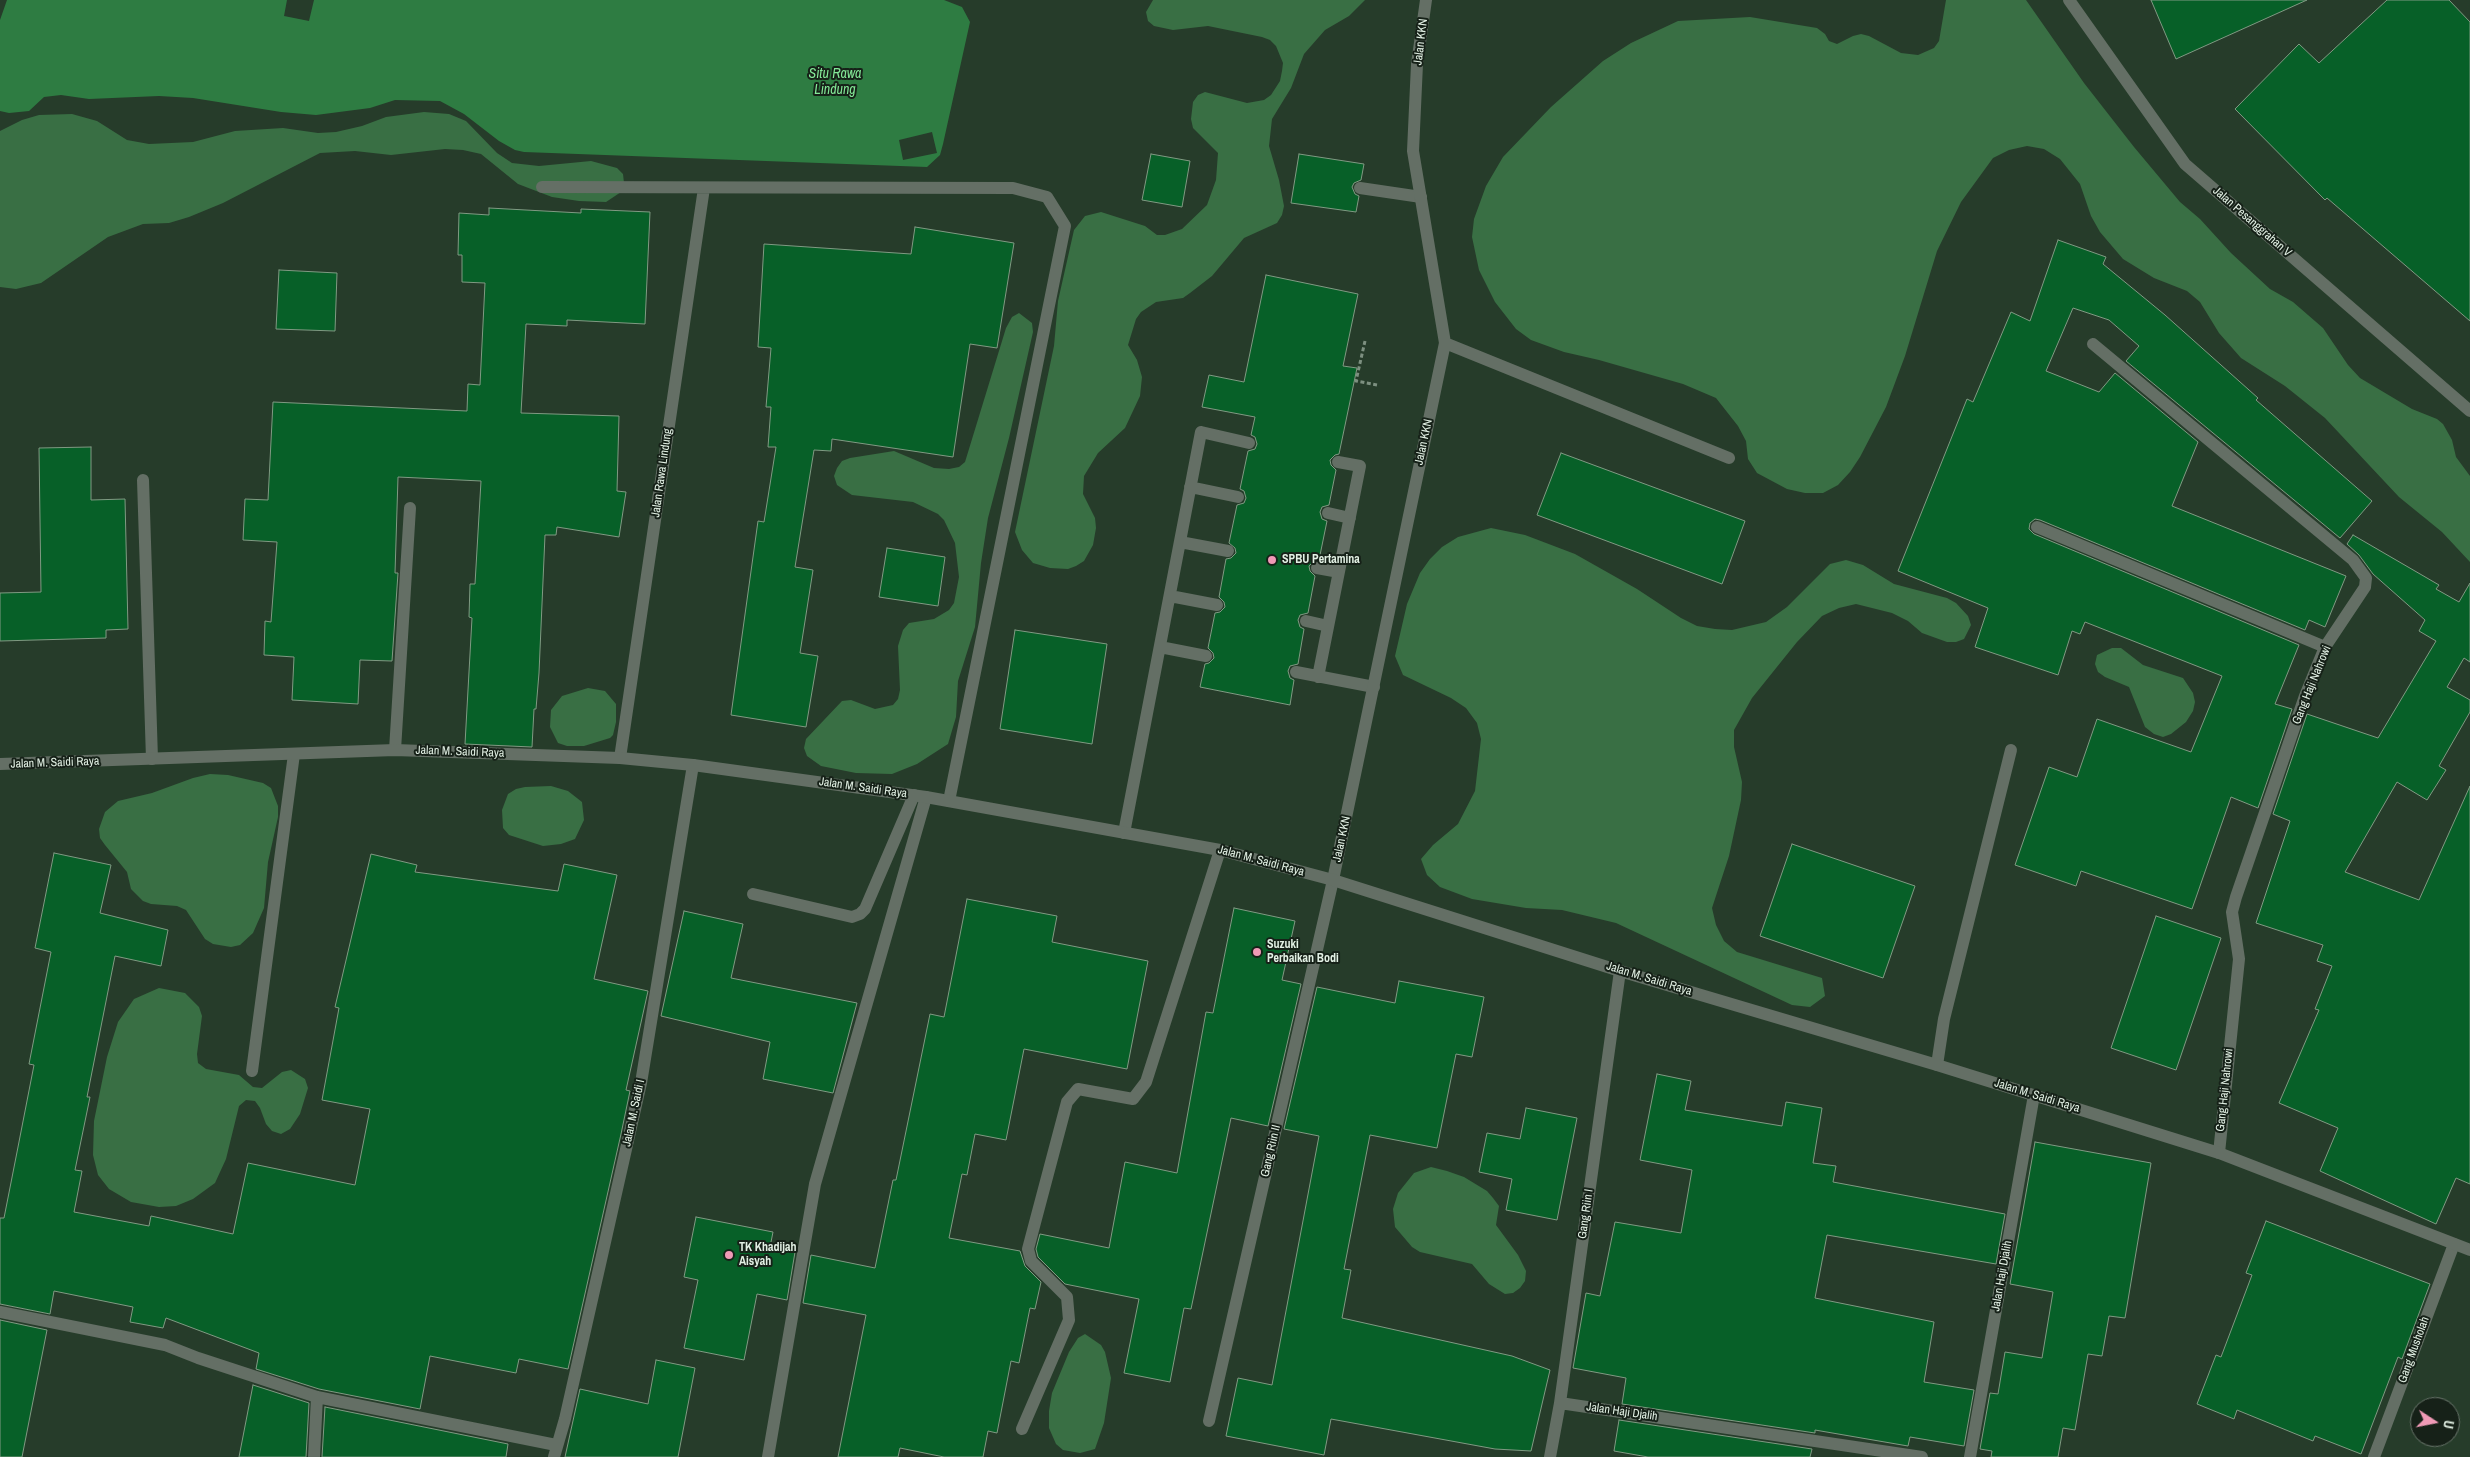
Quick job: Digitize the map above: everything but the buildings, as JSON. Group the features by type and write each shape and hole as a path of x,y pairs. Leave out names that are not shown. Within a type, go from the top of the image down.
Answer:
{"street":[{"name":"Jalan KKN","path":"1333,880 1445,343 1413,151 1417,64 1426,0"},
{"name":"Jalan Pesanggrahan V","path":"2069,0 2186,164 2470,411"},
{"path":"542,187 1013,188 1046,197 1065,226 949,802"},
{"name":"Jalan Rawa Lindung","path":"620,758 704,188"},
{"path":"1360,188 1421,198"},
{"path":"1445,343 1729,458"},
{"name":"Gang Haji Nahrowi","path":"2093,344 2353,560 2366,578 2365,587 2326,647 2299,714 2232,912 2239,959 2218,1152"},
{"path":"1124,833 1201,432 1249,443"},
{"path":"1318,677 1360,466 1338,462"},
{"path":"143,480 152,759"},
{"path":"1190,487 1238,497"},
{"path":"395,750 410,508"},
{"path":"1328,513 1350,518"},
{"path":"2037,528 2326,647"},
{"path":"1180,542 1228,551"},
{"path":"1317,568 1339,572"},
{"path":"1170,596 1217,605"},
{"path":"1306,622 1328,626"},
{"path":"1160,647 1206,656"},
{"path":"1296,672 1374,687"},
{"name":"Jalan M. Saidi Raya","path":"0,764 395,750 620,758 920,796 1220,850 1333,880 1620,971 1937,1065 2218,1152 2470,1250"},
{"path":"1937,1065 1944,1019 2012,750"},
{"path":"252,1071 294,754"},
{"name":"Jalan M. Saidi I","path":"555,1451 565,1420 641,1083 694,766"},
{"path":"753,894 852,917 860,914 866,909 920,796"},
{"path":"768,1457 815,1184 920,796"},
{"path":"1022,1429 1069,1320 1067,1297 1031,1262 1028,1249 1067,1102 1072,1093 1078,1090 1133,1099 1146,1082 1220,850"},
{"name":"Gang Riin II","path":"1209,1422 1333,880"},
{"name":"Gang Riin I","path":"1550,1457 1560,1403 1620,971"},
{"name":"Jalan Haji Djalih","path":"1970,1457 2034,1095"},
{"name":"Gang Musholah","path":"2374,1457 2454,1244"},
{"path":"0,1312 165,1345 198,1358 317,1396 555,1451"},
{"path":"314,1457 317,1396"},
{"name":"Jalan Haji Djalih","path":"1560,1403 1922,1457"}],"path":[{"path":"1365,341 1356,381 1376,384"}],"shaded area":[{"path":"1153,0 1365,0 1349,16 1325,30 1304,54 1291,88 1272,119 1269,146 1284,206 1282,215 1277,223 1244,238 1212,276 1183,298 1156,302 1141,312 1136,319 1128,345 1137,360 1142,377 1140,396 1125,428 1098,453 1084,476 1083,494 1095,518 1096,528 1093,545 1084,561 1076,566 1068,569 1050,568 1033,563 1022,550 1015,532 1054,346 1058,301 1074,230 1085,216 1101,212 1145,226 1157,235 1165,235 1182,229 1207,205 1216,180 1218,153 1193,128 1191,119 1193,102 1198,95 1205,92 1247,103 1264,100 1271,95 1280,81 1282,71 1283,63 1276,46 1270,40 1262,37 1208,26 1173,30 1154,26 1148,21 1146,12"},
{"path":"1946,0 2026,0 2084,83 2180,202 2200,219 2231,253 2270,289 2293,302 2323,328 2348,365 2360,378 2412,409 2437,419 2443,424 2452,440 2456,457 2470,476 2470,562 2442,532 2399,497 2325,418 2285,386 2241,358 2219,333 2200,302 2187,291 2154,278 2123,259 2100,232 2091,216 2080,184 2060,159 2044,149 2027,146 2009,150 1993,158 1961,202 1937,251 1905,356 1886,407 1850,472 1838,485 1823,493 1805,493 1787,489 1757,473 1748,459 1746,441 1738,426 1716,398 1683,384 1564,352 1531,340 1516,329 1495,302 1479,270 1472,237 1474,219 1486,186 1503,157 1551,107 1603,61 1631,43 1678,21 1750,17 1817,28 1825,34 1829,41 1837,44 1861,34 1869,36 1901,53 1918,55 1934,48 1939,41"},
{"path":"424,112 449,114 466,121 497,153 512,163 539,166 591,161 617,168 623,174 624,183 621,192 606,202 552,197 518,184 481,154 463,150 445,149 391,155 355,151 320,153 223,203 189,217 169,223 143,224 108,237 41,283 16,289 0,287 0,131 22,120 39,115 72,114 97,121 127,140 149,144 193,142 235,131 283,128 318,133 336,132 362,126 386,117"},
{"path":"1019,313 1032,323 1033,332 1009,438 988,518 981,563 975,627 958,681 956,717 948,744 917,764 892,774 856,773 821,766 807,756 804,748 806,739 842,701 851,700 875,709 893,705 898,699 900,690 898,646 903,630 909,623 934,619 949,610 954,603 959,577 955,543 944,520 938,514 913,502 852,495 837,485 834,476 837,468 842,461 850,458 894,451 934,468 949,469 959,467 965,462 1006,328 1012,317"},
{"path":"1491,528 1525,535 1575,554 1697,626 1732,630 1766,622 1787,607 1830,564 1846,560 1863,565 1894,584 1947,598 1956,603 1968,616 1971,625 1964,639 1956,642 1947,642 1922,633 1908,621 1892,613 1856,604 1839,608 1822,616 1797,642 1752,698 1734,730 1734,747 1742,782 1741,800 1729,856 1712,908 1716,925 1724,941 1737,952 1822,978 1825,996 1810,1007 1792,1005 1616,923 1562,910 1526,908 1472,899 1440,887 1427,875 1421,859 1433,845 1458,824 1475,791 1481,739 1477,723 1466,708 1451,698 1403,675 1395,656 1407,604 1420,573 1430,559 1442,547 1458,537"},
{"path":"2112,648 2121,648 2143,665 2183,678 2193,693 2195,702 2193,711 2186,722 2171,734 2163,737 2154,734 2145,727 2129,687 2098,672 2095,664 2097,655"},
{"path":"588,688 605,691 616,704 616,722 613,735 610,738 584,746 567,746 558,743 550,727 551,710 562,696"},
{"path":"210,774 228,775 263,783 271,788 278,806 278,817 268,862 264,908 253,933 240,945 231,947 213,944 205,939 186,910 177,906 151,904 143,901 131,889 127,872 100,838 99,829 105,812 118,801 152,793"},
{"path":"551,786 568,791 582,802 584,820 575,839 561,844 543,846 509,835 503,828 502,810 508,794 516,789 525,787"},
{"path":"159,988 185,993 199,1007 202,1016 197,1054 198,1063 206,1069 239,1075 253,1087 262,1088 282,1072 291,1070 305,1079 308,1088 300,1114 290,1129 281,1134 272,1131 266,1124 255,1101 246,1100 239,1106 226,1159 215,1183 193,1199 176,1206 159,1207 131,1202 109,1189 98,1175 93,1155 94,1121 107,1057 118,1022 134,999"},
{"path":"1431,1167 1464,1177 1487,1191 1499,1206 1496,1225 1518,1255 1526,1271 1525,1281 1513,1293 1505,1294 1489,1284 1472,1264 1420,1252 1412,1247 1395,1227 1393,1209 1398,1193 1414,1173"},
{"path":"1085,1334 1101,1345 1105,1352 1111,1378 1104,1423 1095,1449 1080,1453 1063,1450 1056,1444 1049,1428 1049,1411 1052,1393 1069,1352 1078,1338"}],"water":[{"name":"Situ Rawa Lindung","path":"7,0 287,0 284,16 309,21 314,0 944,0 962,7 970,22 940,155 927,167 524,152 515,150 499,141 464,114 440,101 395,100 370,108 316,115 281,112 193,98 159,96 89,99 61,95 44,97 29,111 9,113 0,111 0,20","holes":["932,132 937,153 903,160 899,140"]}],"place":[{"name":"SPBU Pertamina","path":"1272,560"},
{"name":"Suzuki Perbaikan Bodi","path":"1257,952"},
{"name":"TK Khadijah Aisyah","path":"729,1255"}]}
